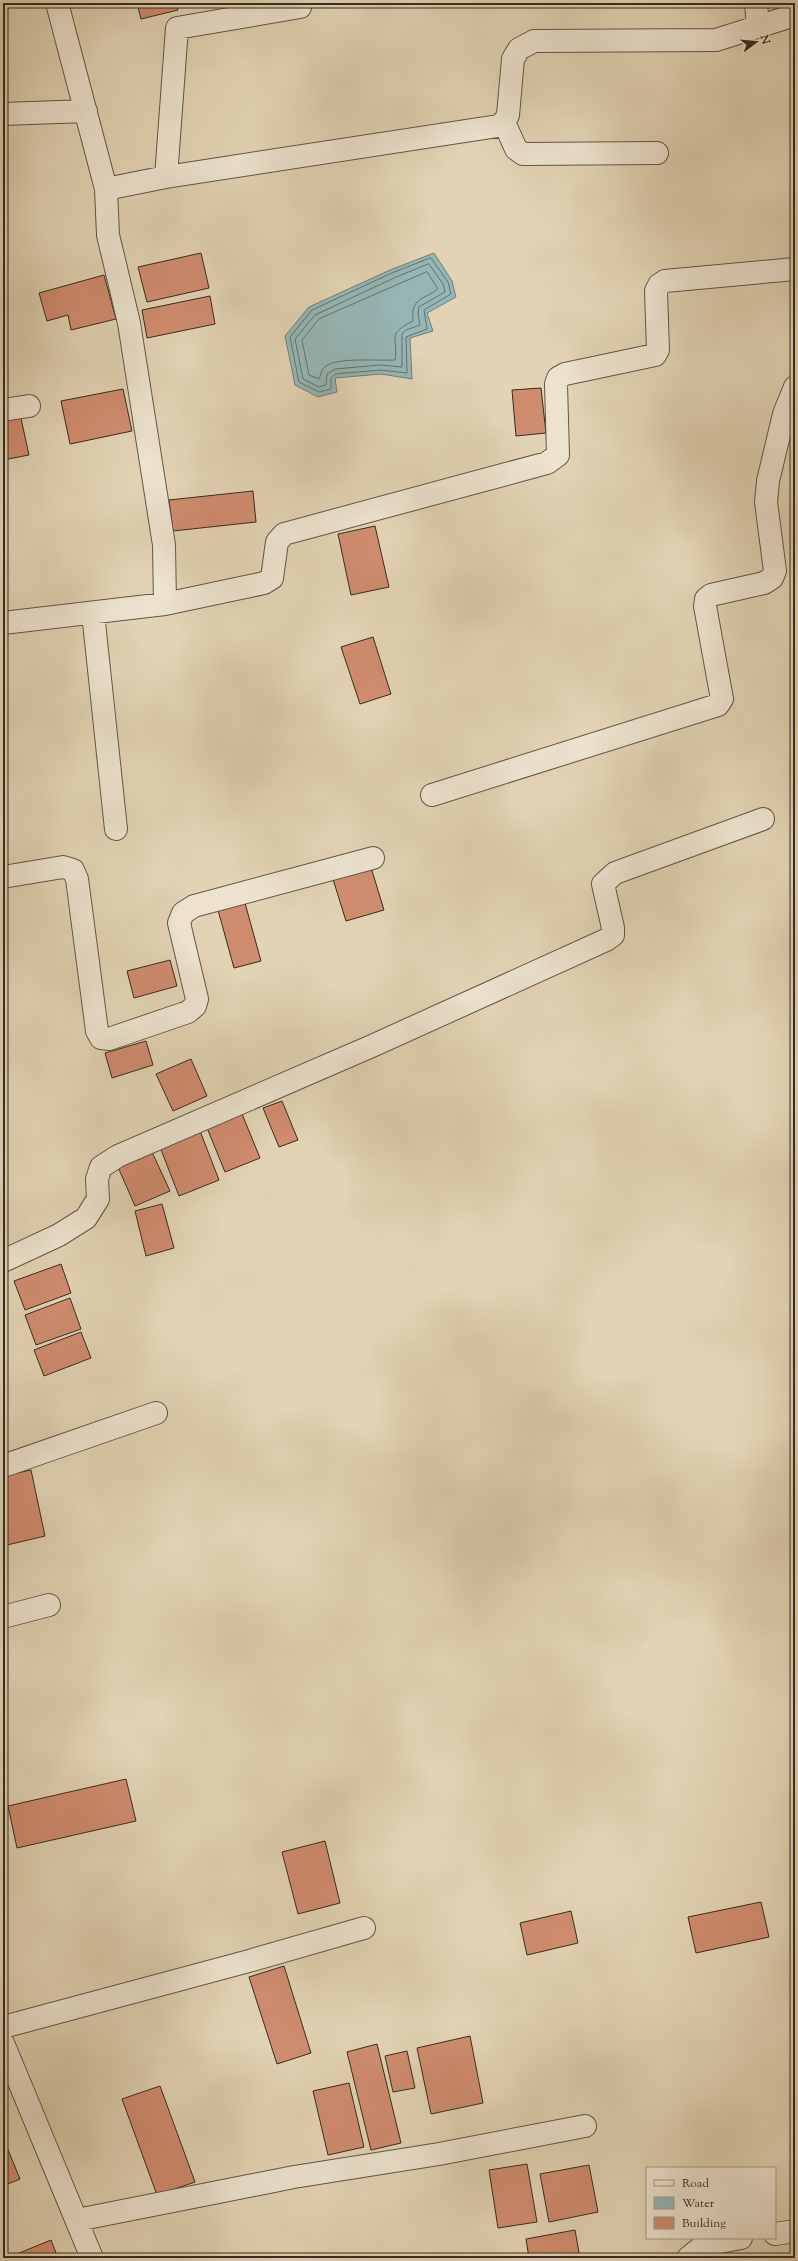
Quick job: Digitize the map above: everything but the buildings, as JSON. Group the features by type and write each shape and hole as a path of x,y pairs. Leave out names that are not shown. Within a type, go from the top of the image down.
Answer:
{"street":[{"path":"58,3 106,189 108,236 129,323 164,545 164,604"},
{"path":"166,177 177,28 300,7 301,3"},
{"path":"756,3 758,27"},
{"path":"106,189 166,177 498,126 504,122 508,115 513,59 519,49 534,41 716,40 795,15"},
{"path":"3,114 86,111"},
{"path":"504,122 516,149 523,154 657,153"},
{"path":"3,623 164,604 264,583 272,578 277,542 284,534 540,465 554,459 558,455 556,384 558,378 565,374 655,355 658,350 656,291 659,285 665,281 795,269"},
{"path":"432,795 718,705 722,699 705,606 706,600 712,595 764,583 772,578 775,571 766,502 768,481 784,414 795,387"},
{"path":"3,410 29,406"},
{"path":"93,613 116,828"},
{"path":"3,1261 59,1235 86,1218 98,1199 97,1179 101,1167 118,1156 372,1046 606,940 613,935 613,928 603,884 608,878 615,873 763,819"},
{"path":"3,877 63,867 73,870 77,879 97,1031 101,1038 110,1039 188,1012 195,1006 197,998 179,923 183,913 194,906 373,858"},
{"path":"3,1466 156,1413"},
{"path":"3,1617 49,1605"},
{"path":"3,2027 249,1962 364,1928"},
{"path":"3,2043 92,2258"},
{"path":"77,2220 294,2177 439,2154 584,2126"},
{"path":"776,2234 795,2231"},
{"path":"688,2258 704,2245 736,2239"}],"water":[{"path":"434,253 452,281 456,297 427,313 433,331 410,338 412,379 381,374 335,378 337,392 318,397 295,385 285,336 309,307 390,270"}]}
